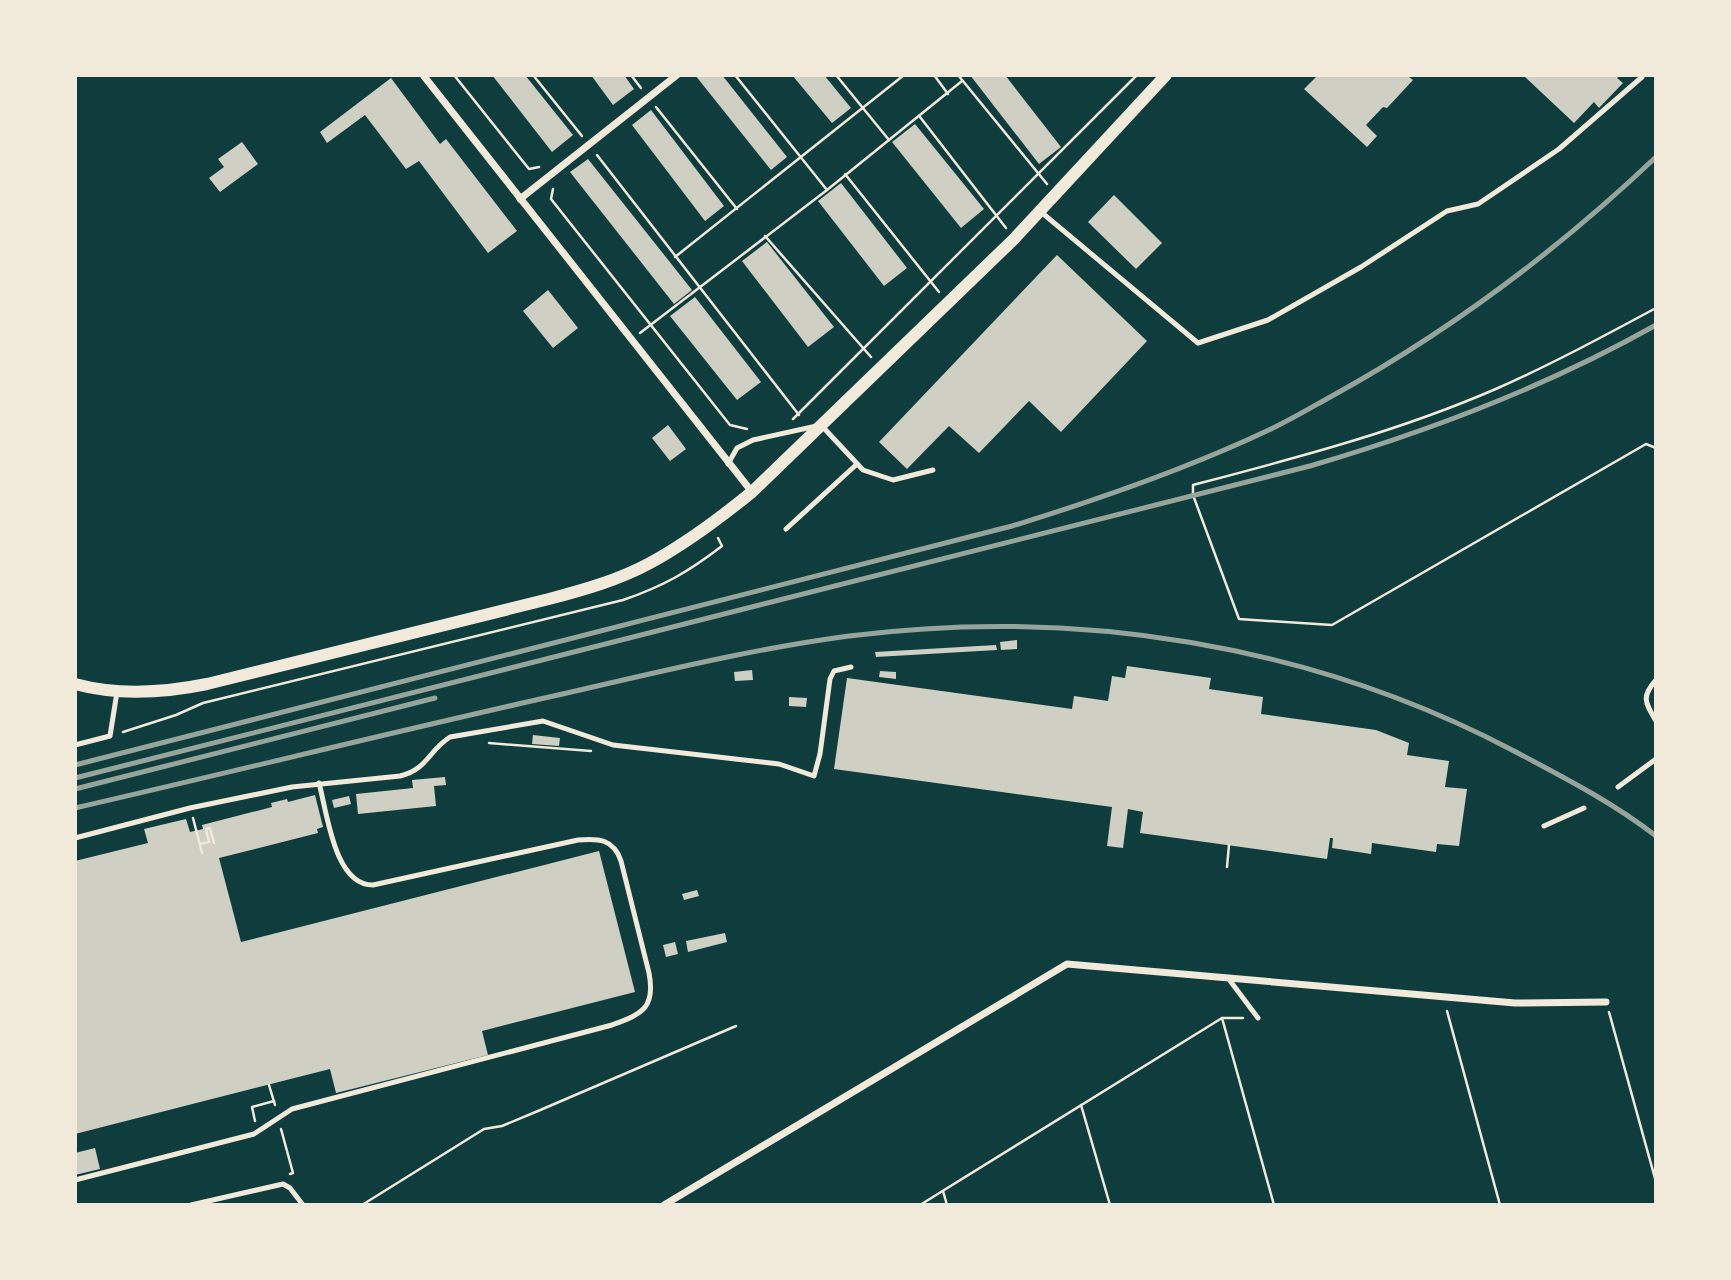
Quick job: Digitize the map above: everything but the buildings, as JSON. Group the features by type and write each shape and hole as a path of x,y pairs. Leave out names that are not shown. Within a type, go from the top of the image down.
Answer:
{"street":[{"path":"423,75 752,492"},
{"path":"520,199 677,75"},
{"path":"75,684 117,692 176,690 207,684 589,588 649,564 711,525 752,492 1041,212 1166,75"},
{"path":"664,1205 1067,964 1516,1003 1606,1002"}],"lane":[{"path":"1041,212 1198,343 1268,320 1361,267 1447,211 1478,204 1559,149 1642,77"},
{"path":"728,464 737,448 753,440 821,425 863,470 893,480 933,470"},
{"path":"786,529 857,464"},
{"path":"75,838 190,808 292,787 408,774 417,771 450,737 543,721 612,745 779,764 814,776 820,754 830,679 835,671 851,667"},
{"path":"1656,680 1646,691 1646,703 1656,721"},
{"path":"75,745 110,736 117,692"},
{"path":"1618,787 1656,760"},
{"path":"75,1180 254,1134 292,1109 611,1025 640,1014 650,1001 649,973 623,869 618,853 609,842 596,839 570,842 373,885 362,885 347,872 339,858 320,783"},
{"path":"1545,826 1584,808"},
{"path":"1228,978 1258,1018"},
{"path":"191,1205 282,1184 290,1188 303,1205"}],"path":[{"path":"454,75 529,169 544,167 554,183 551,199 730,425 753,430"},
{"path":"533,75 799,415"},
{"path":"631,75 737,209"},
{"path":"735,75 827,190"},
{"path":"836,75 889,140"},
{"path":"675,257 904,75"},
{"path":"933,75 948,94"},
{"path":"958,75 1055,195"},
{"path":"789,422 1040,176 1137,75"},
{"path":"631,340 701,289 962,81"},
{"path":"920,117 1014,239"},
{"path":"845,174 948,303"},
{"path":"765,236 880,368"},
{"path":"1656,308 1567,356 1496,388 1426,416 1329,449 1193,485 1193,495 1239,619 1332,625 1646,444 1656,448"},
{"path":"110,736 176,715 203,703"},
{"path":"471,734 484,743 598,751"},
{"path":"200,844 209,842 206,830 210,828 214,843"},
{"path":"196,831 202,853"},
{"path":"1227,867 1230,845"},
{"path":"1444,997 1500,1205"},
{"path":"1606,1002 1656,1182"},
{"path":"1222,1018 1274,1205"},
{"path":"920,1205 1222,1018 1258,1018"},
{"path":"362,1205 484,1129 502,1126 736,1026"},
{"path":"254,1117 252,1107 274,1101"},
{"path":"1081,1105 1110,1205"},
{"path":"943,1191 947,1205"}],"railway":[{"path":"75,765 1012,526 1175,470 1287,421 1419,344 1542,256 1656,157"},
{"path":"75,778 1310,466 1487,406 1572,368 1656,325"},
{"path":"75,808 666,670 812,641 935,628 1021,627 1106,631 1191,642 1274,660 1357,684 1436,714 1514,751 1605,801 1656,836"},
{"path":"75,789 435,698"}]}
